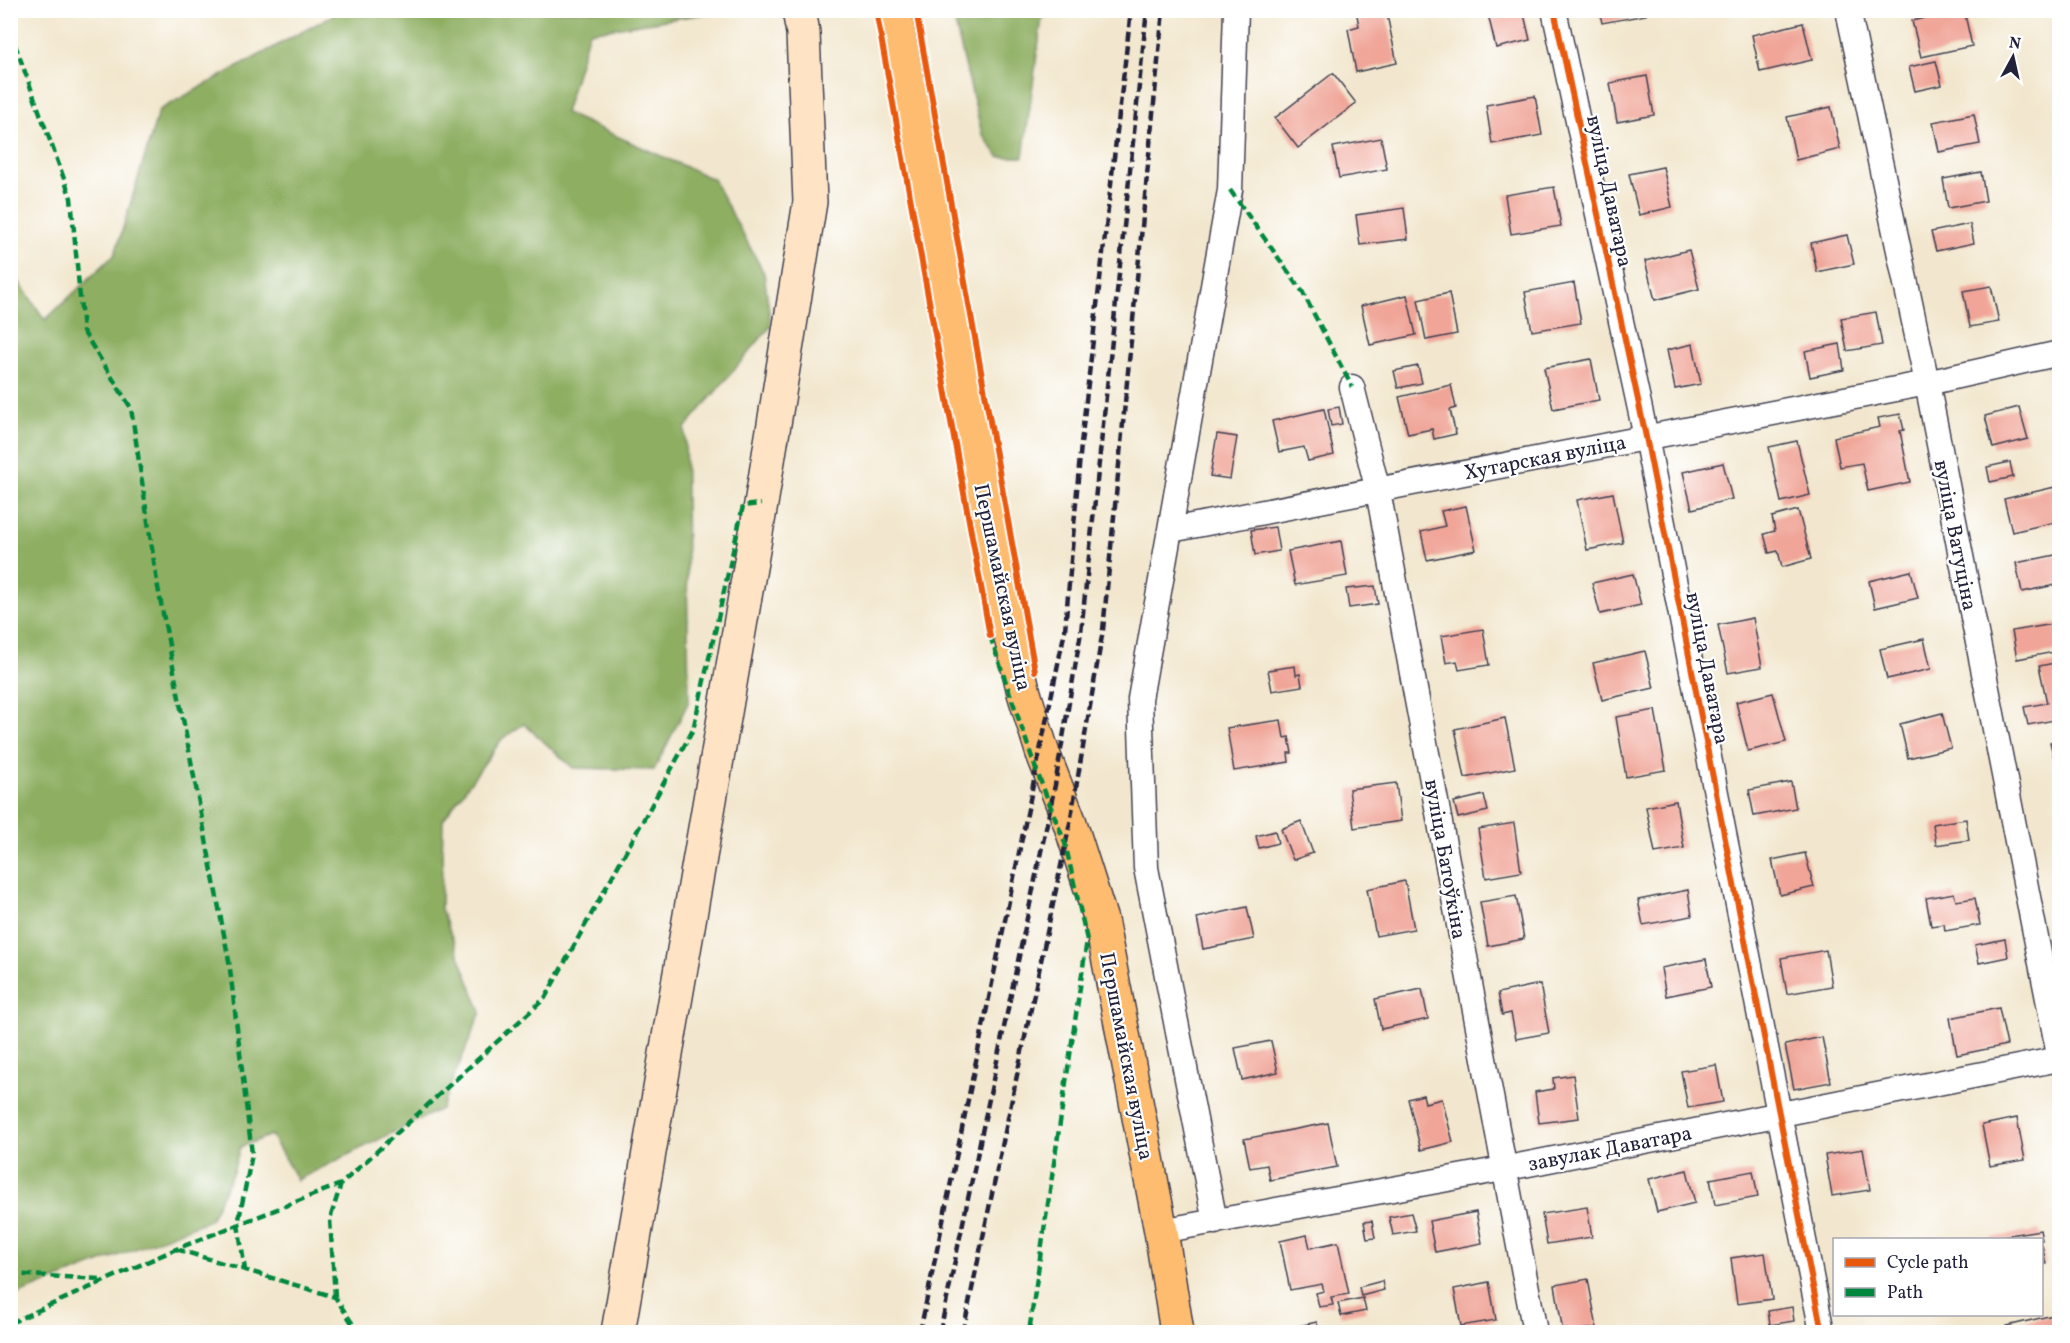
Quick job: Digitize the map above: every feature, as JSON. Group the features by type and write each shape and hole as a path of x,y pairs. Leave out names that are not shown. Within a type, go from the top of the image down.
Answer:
{"main road":[{"name":"Першамайская вуліца","path":"894,10 1005,612 1024,693 1042,751 1070,823 1101,920 1161,1231 1177,1332"}],"street":[{"path":"618,1332 759,516 810,202 803,33 799,10"},
{"path":"1215,1222 1146,868 1140,699 1172,530 1230,190 1236,10"},
{"name":"вуліца Даватара","path":"1554,10 1646,437 1822,1332"},
{"name":"вуліца Ватуціна","path":"1848,10 1927,383 2059,1059"},
{"name":"Хутарская вуліца","path":"1172,530 1927,383 2060,353"},
{"name":"вуліца Батоўкіна","path":"1352,387 1378,490 1535,1332"},
{"name":"завулак Даватара","path":"1161,1231 1503,1169 2059,1059"}],"green space":[{"path":"342,10 723,11 589,32 565,113 713,179 764,273 771,326 685,428 689,701 654,770 573,768 524,724 502,739 443,820 441,909 481,1012 441,1109 297,1180 271,1135 240,1147 233,1172 210,1220 11,1297 11,270 45,320 115,254 159,110"},
{"path":"952,11 1043,11 1023,157 999,157 982,134"}],"building":[{"path":"1356,10 1386,10 1397,63 1356,72 1348,29 1359,26"},
{"path":"1487,10 1523,10 1530,40 1496,48"},
{"path":"1599,10 1645,10 1646,15 1602,23"},
{"path":"1964,10 1972,46 1921,57 1912,21"},
{"path":"1803,23 1812,60 1760,72 1752,35"},
{"path":"1936,61 1942,85 1915,91 1909,67"},
{"path":"1333,73 1356,103 1298,148 1275,118"},
{"path":"1647,76 1654,115 1617,122 1610,83"},
{"path":"1535,96 1542,135 1492,144 1486,105"},
{"path":"1831,107 1840,149 1796,160 1787,117"},
{"path":"1974,114 1980,144 1939,152 1933,122"},
{"path":"1381,138 1387,169 1339,178 1333,147"},
{"path":"1663,167 1672,207 1639,215 1629,174"},
{"path":"1981,172 1986,201 1948,208 1943,179"},
{"path":"1554,187 1561,226 1511,234 1505,195"},
{"path":"1404,208 1408,239 1360,245 1356,215"},
{"path":"1970,224 1974,243 1936,251 1931,232"},
{"path":"1847,235 1854,264 1817,272 1811,243"},
{"path":"1689,250 1699,289 1655,300 1645,261"},
{"path":"1574,283 1581,323 1532,331 1525,292"},
{"path":"1991,286 1999,322 1970,327 1963,291"},
{"path":"1449,293 1457,334 1426,340 1418,300"},
{"path":"1407,295 1416,335 1370,345 1361,306"},
{"path":"1876,312 1882,345 1847,351 1841,318"},
{"path":"1693,344 1701,384 1675,389 1667,350"},
{"path":"1840,344 1844,370 1810,377 1805,351"},
{"path":"1591,359 1599,400 1553,409 1544,368"},
{"path":"1418,366 1422,383 1398,388 1394,371"},
{"path":"1451,385 1456,408 1450,410 1456,434 1434,439 1432,429 1408,434 1399,397"},
{"path":"1339,407 1342,424 1331,426 1328,409"},
{"path":"2019,407 2028,439 1993,448 1985,416"},
{"path":"1324,409 1334,455 1308,461 1304,447 1279,452 1272,421"},
{"path":"1900,414 1904,430 1900,431 1910,482 1868,491 1862,463 1840,467 1834,437 1880,427 1878,418"},
{"path":"1217,434 1237,437 1230,479 1210,476"},
{"path":"1797,441 1810,495 1781,502 1769,447"},
{"path":"2010,462 2013,477 1990,482 1987,467"},
{"path":"1723,463 1732,499 1692,509 1683,472"},
{"path":"2055,487 2060,521 2012,532 2004,499"},
{"path":"1613,493 1623,543 1587,550 1577,500"},
{"path":"1466,506 1476,550 1427,560 1421,532 1445,526 1441,511"},
{"path":"1798,510 1811,559 1782,567 1778,551 1769,553 1764,534 1775,531 1772,517"},
{"path":"1275,527 1279,551 1255,555 1251,530"},
{"path":"1341,541 1347,576 1295,585 1288,551"},
{"path":"2060,554 2060,584 2022,592 2016,563"},
{"path":"1911,571 1918,598 1875,608 1869,581"},
{"path":"1633,574 1641,605 1600,614 1592,583"},
{"path":"1375,586 1378,604 1349,608 1346,589"},
{"path":"1753,618 1762,667 1728,673 1718,625"},
{"path":"2060,623 2060,651 2017,659 2012,631"},
{"path":"1483,629 1489,665 1459,670 1457,661 1446,663 1441,636"},
{"path":"1924,639 1931,669 1887,679 1880,649"},
{"path":"1645,651 1654,688 1602,700 1593,663"},
{"path":"2060,662 2060,706 2057,706 2060,719 2028,725 2024,707 2047,703 2039,666"},
{"path":"1295,666 1296,675 1300,674 1302,686 1272,691 1268,670"},
{"path":"1773,693 1786,742 1748,751 1736,702"},
{"path":"1655,710 1666,770 1626,777 1616,717"},
{"path":"1942,713 1951,748 1908,758 1900,724"},
{"path":"1505,718 1515,768 1465,778 1455,729"},
{"path":"1281,720 1284,738 1289,737 1292,753 1288,753 1289,762 1234,771 1227,728"},
{"path":"2060,740 2060,778 2059,778 2050,742"},
{"path":"1791,782 1796,808 1754,816 1749,790"},
{"path":"1396,783 1401,821 1354,828 1349,789"},
{"path":"1484,795 1488,811 1458,818 1454,802"},
{"path":"1676,801 1684,848 1655,853 1646,807"},
{"path":"1966,819 1969,840 1936,845 1933,824"},
{"path":"1301,821 1313,853 1293,860 1281,829"},
{"path":"1514,823 1521,872 1486,878 1478,829"},
{"path":"1275,831 1278,843 1259,848 1256,836"},
{"path":"1805,853 1814,887 1780,895 1772,860"},
{"path":"1405,881 1414,929 1376,936 1367,889"},
{"path":"1688,890 1692,916 1643,925 1638,900"},
{"path":"1954,893 1956,901 1975,898 1980,925 1945,931 1944,924 1931,926 1926,898"},
{"path":"1516,896 1524,939 1488,946 1480,902"},
{"path":"1247,907 1254,939 1203,949 1197,918"},
{"path":"2005,939 2008,957 1979,963 1975,945"},
{"path":"1826,950 1832,986 1787,994 1781,958"},
{"path":"1706,959 1711,987 1666,996 1661,968"},
{"path":"1540,984 1549,1033 1516,1039 1511,1013 1502,1015 1498,993"},
{"path":"1422,989 1428,1019 1381,1029 1375,999"},
{"path":"1999,1008 2007,1045 1957,1055 1950,1018"},
{"path":"1822,1037 1831,1082 1794,1089 1785,1045"},
{"path":"1271,1041 1278,1072 1242,1080 1235,1048"},
{"path":"1716,1065 1723,1102 1688,1108 1681,1071"},
{"path":"1573,1075 1579,1118 1539,1123 1535,1092 1554,1089 1553,1078"},
{"path":"1423,1095 1425,1103 1442,1099 1453,1142 1421,1150 1408,1099"},
{"path":"2017,1118 2025,1160 1990,1166 1982,1125"},
{"path":"1328,1123 1337,1167 1270,1180 1267,1165 1250,1168 1244,1139"},
{"path":"1863,1149 1870,1190 1832,1196 1825,1155"},
{"path":"1687,1170 1695,1203 1657,1212 1649,1179"},
{"path":"1753,1171 1758,1197 1715,1205 1710,1179"},
{"path":"1587,1207 1592,1237 1547,1244 1542,1214"},
{"path":"1476,1212 1482,1243 1435,1252 1429,1221"},
{"path":"1411,1213 1416,1231 1393,1235 1389,1217"},
{"path":"1372,1221 1375,1238 1367,1239 1364,1222"},
{"path":"2040,1230 2042,1238 1991,1238"},
{"path":"1307,1235 1310,1248 1338,1242 1349,1294 1331,1297 1333,1305 1319,1307 1316,1293 1324,1291 1322,1284 1290,1290 1280,1241"},
{"path":"1765,1253 1772,1299 1737,1304 1731,1258"},
{"path":"1588,1279 1597,1328 1563,1332 1555,1285"},
{"path":"1382,1281 1384,1290 1361,1296 1359,1287"},
{"path":"1489,1282 1496,1320 1461,1326 1454,1289"},
{"path":"1363,1298 1366,1311 1341,1316 1338,1303"},
{"path":"1792,1307 1794,1321 1770,1325 1768,1311"},
{"path":"2053,1315 2058,1332 2009,1332 2007,1326"},
{"path":"1317,1322 1319,1332 1295,1332 1294,1327"}],"railway":[{"path":"920,1332 1065,630 1081,444 1131,10"},
{"path":"940,1332 1055,785 1081,632 1147,10"},
{"path":"963,1332 1070,823 1103,630 1163,10"}],"marked path":[{"path":"10,31 71,198 83,331 131,408 157,582 229,961 252,1154 238,1224 245,1270"},
{"path":"1230,190 1302,291 1352,387"},
{"path":"10,1323 176,1249 341,1184 545,998 693,730 743,506 761,504"},
{"path":"990,636 1037,772 1065,843 1087,940 1029,1332"},
{"path":"335,1297 330,1219 341,1184"},
{"path":"176,1249 335,1297 358,1332"},
{"path":"10,1274 101,1279"}],"cycle path":[{"path":"876,10 990,636"},
{"path":"916,10 1035,671"},
{"path":"1554,10 1646,437 1822,1332"}]}
